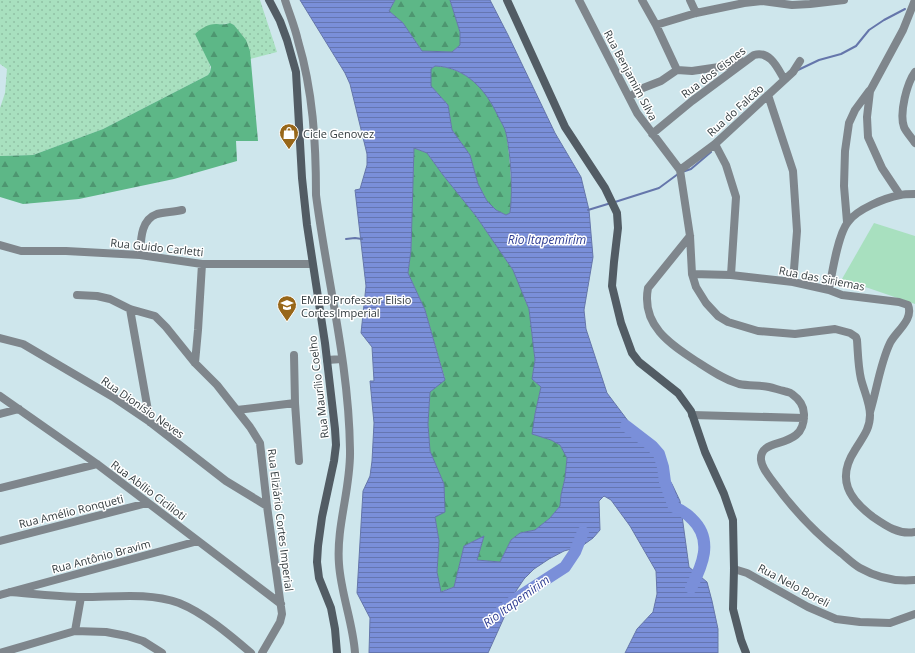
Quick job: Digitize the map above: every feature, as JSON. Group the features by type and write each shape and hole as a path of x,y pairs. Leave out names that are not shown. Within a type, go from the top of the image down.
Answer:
{"street":[{"name":"Rua Maurílio Coelho","path":"268,0 282,27 296,72 304,197 312,264 327,360 335,429 336,445 319,538 317,562 319,578 331,608 337,653"},
{"path":"285,0 298,41 312,108 316,161 316,195 347,390 350,450 349,483 340,538 339,558 355,653"},
{"path":"506,0 565,127 605,188 617,213 618,228 612,286 621,324 632,353 639,362 678,393 691,410 705,452 724,494 733,520 733,609 746,653"},
{"name":"Rua Benjamim Silva","path":"579,0 637,113 680,170 690,236 692,274 696,287 706,303 718,316 728,322 758,331 795,334 835,329 856,336 858,364 870,413"},
{"path":"642,0 656,25 677,70"},
{"path":"690,0 696,13"},
{"path":"656,25 696,13 746,1 763,0 792,5 844,0"},
{"path":"847,222 844,186 845,151 849,123 855,110 870,91 903,30 915,0"},
{"name":"Rua dos Cisnes","path":"652,134 692,101 746,60 757,54 773,60 784,79"},
{"path":"629,97 643,88 661,81 677,70 692,71 726,66 746,60"},
{"name":"Rua do Falcão","path":"680,170 715,144 768,96 793,72 800,61"},
{"path":"915,72 911,77 904,99 903,115 904,126 915,143"},
{"path":"870,91 867,117 868,137 882,168 900,195"},
{"path":"768,96 793,171 797,231 793,282"},
{"path":"715,144 726,165 736,197 731,275"},
{"path":"829,290 839,242 847,222 856,214 873,205 900,195 915,194"},
{"path":"304,197 316,195"},
{"path":"140,255 142,232 150,217 182,210"},
{"path":"690,236 648,288 648,310 655,325 667,341 716,375 740,384 769,387 792,394 801,403 804,412 802,430 796,436 763,451 761,457 762,466 800,517 858,567 877,576 906,581 915,580"},
{"name":"Rua Guido Carletti","path":"0,245 22,250 140,255 202,264 312,264"},
{"path":"195,363 202,264"},
{"name":"Rua das Siriemas","path":"692,274 731,275 793,282 829,290 842,295 899,302 908,305 909,314 907,320 890,342 881,367 870,413"},
{"name":"Rua Eliziário Cortes Imperial","path":"77,295 97,296 110,299 130,309 155,316 166,327 195,363 217,385 250,427 260,443 282,614 280,622 262,653"},
{"path":"130,309 150,422"},
{"name":"Rua Dionísio Neves","path":"0,338 23,344 107,394 150,422 226,481 267,506"},
{"path":"294,355 295,403 299,461"},
{"path":"327,360 342,359"},
{"name":"Rua Abílio Cicilioti","path":"0,396 97,464 281,604"},
{"path":"237,410 295,403"},
{"path":"0,414 19,409"},
{"path":"870,413 869,426 847,467 845,479 849,493 858,504 890,529 907,534 915,532"},
{"path":"692,415 804,418"},
{"path":"0,488 97,464"},
{"name":"Rua Amélio Ronqueti","path":"0,540 147,503"},
{"name":"Rua Antônio Bravim","path":"0,595 198,541"},
{"name":"Rua Nelo Boreli","path":"734,569 747,573 808,607 836,619 860,622 890,622 915,614"},
{"path":"10,592 81,597 157,597 180,603 203,615 251,653"},
{"path":"75,631 81,597"},
{"path":"0,653 75,631 106,632 127,636 143,641 162,653"}],"green space":[{"path":"0,0 260,0 277,52 250,59 250,51 234,25 219,24 201,45 210,64 210,72 208,75 103,129 33,155 0,156 0,108 5,93 7,69 0,64"},
{"path":"395,0 450,0 460,32 460,45 452,52 422,51 403,23 389,11"},
{"path":"230,23 234,25 246,40 250,51 258,141 236,141 237,161 174,179 79,199 23,204 0,197 0,156 33,155 103,129 208,75 211,67 195,34 210,25"},
{"path":"435,66 457,71 474,82 494,107 504,127 511,173 510,213 506,215 496,210 487,201 478,184 470,155 452,130 448,105 431,86 431,69"},
{"path":"414,148 427,153 476,216 513,270 529,309 535,360 532,379 541,387 535,414 533,434 551,440 560,445 567,458 560,506 550,518 535,530 520,533 511,540 500,562 477,560 484,536 464,546 454,587 440,592 437,572 439,541 435,517 444,484 430,451 428,424 430,392 445,379 425,310 408,273 411,250"},
{"path":"874,223 915,236 915,304 842,279"}],"water":[{"name":"Rio Itapemirim","path":"300,0 395,0 389,11 403,23 422,51 452,52 460,45 460,32 450,0 490,0 555,133 581,177 589,210 593,257 584,310 586,329 607,393 653,454 672,484 680,501 689,567 707,582 718,629 718,653 625,653 637,629 653,612 657,594 656,571 630,526 611,500 604,496 599,501 600,530 593,538 582,546 564,551 549,559 534,569 524,579 516,591 488,653 369,653 370,618 357,593 363,491 370,476 372,461 374,423 370,381 374,381 372,347 361,333 366,286 355,190 360,189 367,165 367,154 350,84 345,73","holes":["435,66 446,67 456,71 465,75 474,82 487,97 504,127 511,173 510,213 506,215 496,210 487,201 478,184 470,155 452,130 448,105 431,86 431,69","414,148 427,153 476,216 513,270 529,309 535,360 532,379 541,387 532,434 551,440 560,445 567,458 560,506 550,518 535,530 520,533 511,540 500,562 477,560 484,536 464,546 454,587 441,592 437,572 439,541 435,517 445,512 444,484 430,451 428,424 430,392 445,380 425,310 408,273 411,250"]}],"waterway":[{"path":"798,70 819,60 841,54 856,46 869,30 905,9"},
{"path":"682,172 691,169 711,152"},
{"path":"615,202 659,188 678,174"},
{"path":"588,210 611,203"},
{"path":"346,239 362,239"},
{"name":"Rio Itapemirim","path":"626,426 652,446 659,454 665,482 674,507 684,512 692,519 699,527 703,536 704,553 702,562 691,588"},
{"name":"Rio Itapemirim","path":"499,613 517,598 565,567 575,552 583,532"}],"place":[{"name":"Cicle Genovez","path":"289,150"},
{"name":"EMEB Professor Elisio Cortes Imperial","path":"287,322"}]}
